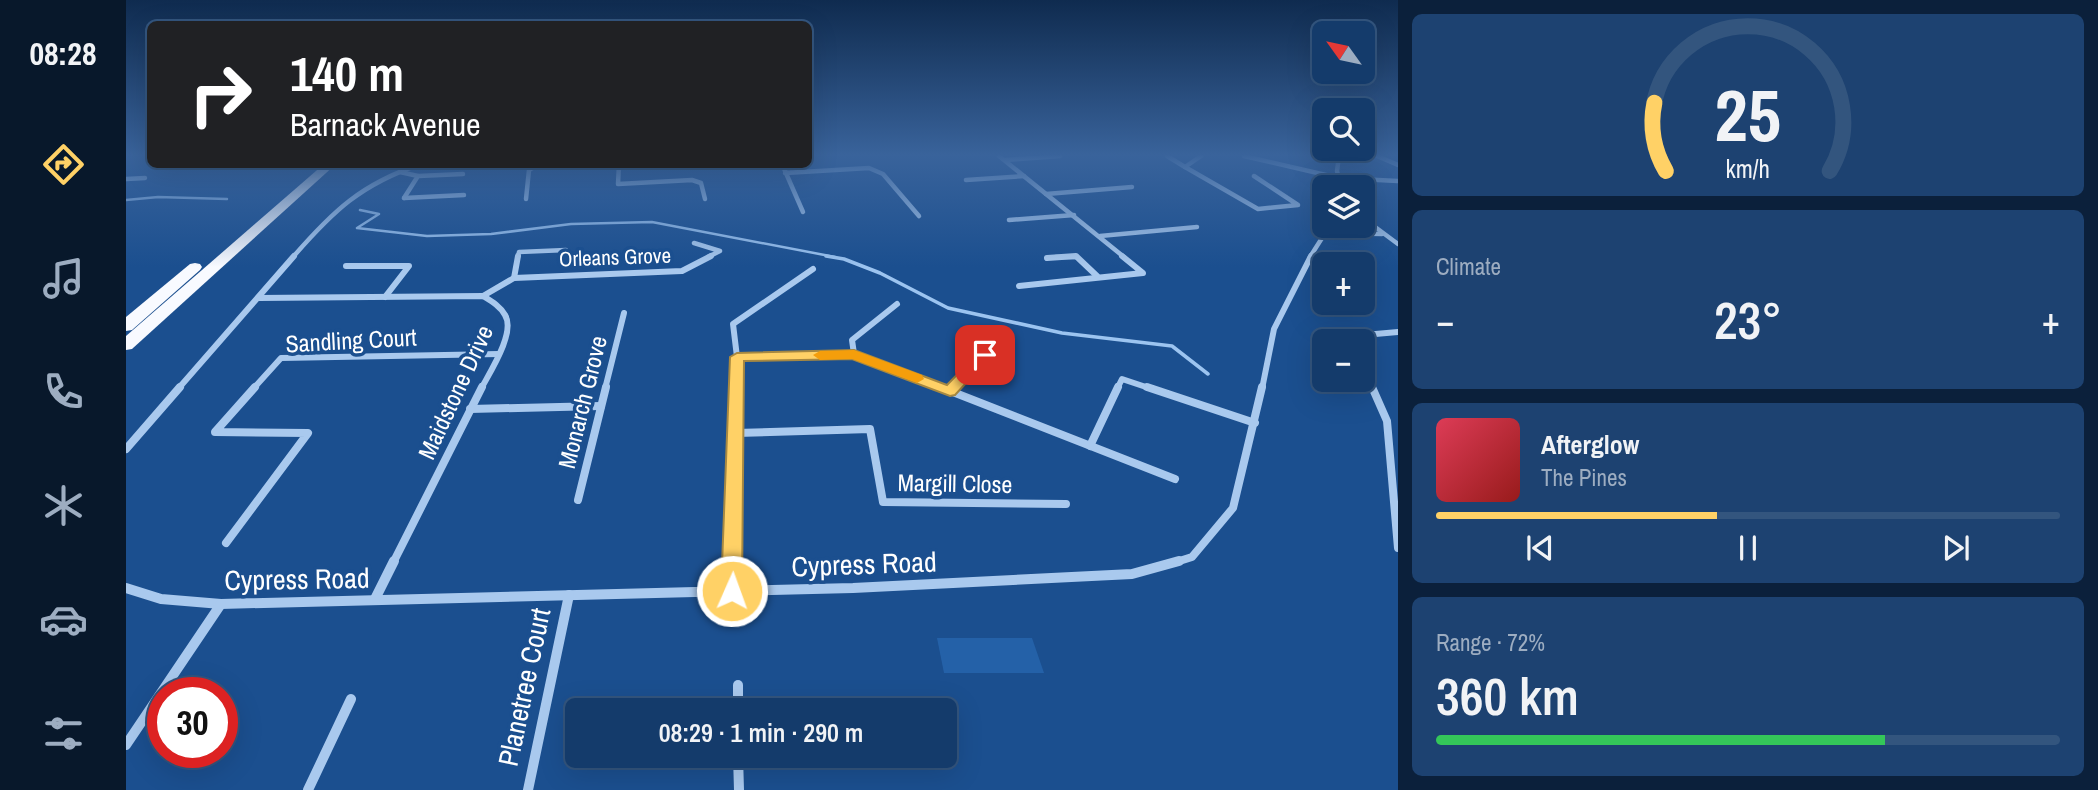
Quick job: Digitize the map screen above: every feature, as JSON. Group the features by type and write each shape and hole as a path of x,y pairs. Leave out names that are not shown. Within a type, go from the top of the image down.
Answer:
{"highway":[{"path":"126,326 282,193"},
{"path":"126,345 298,193"}],"street":[{"path":"126,449 299,249 354,193"},
{"path":"407,193 404,198 464,195"},
{"path":"526,199 527,193"},
{"path":"703,193 705,199"},
{"path":"794,193 803,212"},
{"path":"899,193 919,216"},
{"path":"1046,194 1060,193"},
{"path":"1230,193 1258,209 1298,205 1280,193"},
{"path":"1019,286 1143,273 1046,194"},
{"path":"1009,220 1074,215"},
{"path":"1100,236 1197,227"},
{"path":"1375,228 1398,244"},
{"name":"Cypress Road","path":"126,587 140,594 171,600 222,604 732,591 1132,574 1192,557 1233,508 1255,423 1274,328 1322,238 1334,233 1382,234"},
{"name":"Orleans Grove","path":"483,296 514,278 682,271 720,251 694,243"},
{"path":"514,278 519,252 566,250"},
{"path":"1047,258 1076,256 1097,276"},
{"path":"346,266 409,266 385,297"},
{"path":"732,591 737,357 733,324 813,269"},
{"name":"Maidstone Drive","path":"259,298 483,296 502,309 509,321 509,332 499,354 375,599"},
{"path":"854,354 852,340 897,304"},
{"name":"Monarch Grove","path":"578,500 624,313"},
{"path":"1375,333 1398,332"},
{"path":"950,392 1002,337"},
{"name":"Sandling Court","path":"226,543 308,433 215,432 281,358 499,354"},
{"path":"737,357 854,354 1175,479"},
{"path":"1090,446 1122,379 1255,423"},
{"path":"1374,392 1387,421 1398,548"},
{"path":"470,409 601,406"},
{"path":"1387,421 1398,424"},
{"name":"Margill Close","path":"736,432 870,429 883,502 1066,504"},
{"name":"Planetree Court","path":"527,790 569,594"},
{"path":"126,745 222,604"},
{"path":"738,685 738,698"},
{"path":"308,790 351,699"},
{"path":"738,768 739,790"}],"shaded area":[{"path":"937,638 1032,638 1044,673 944,673"}],"waterway":[{"path":"126,200 158,197 227,199"},
{"path":"360,210 379,214 357,228 427,236 491,234 571,224 652,222 835,257"},
{"path":"826,256 844,259 880,273 948,308 1062,333 1172,346 1208,374"}],"slow traffic":[{"path":"820,355 854,354 917,379"}],"route":[{"path":"732,591 737,357 854,354 950,392 985,355"}]}
